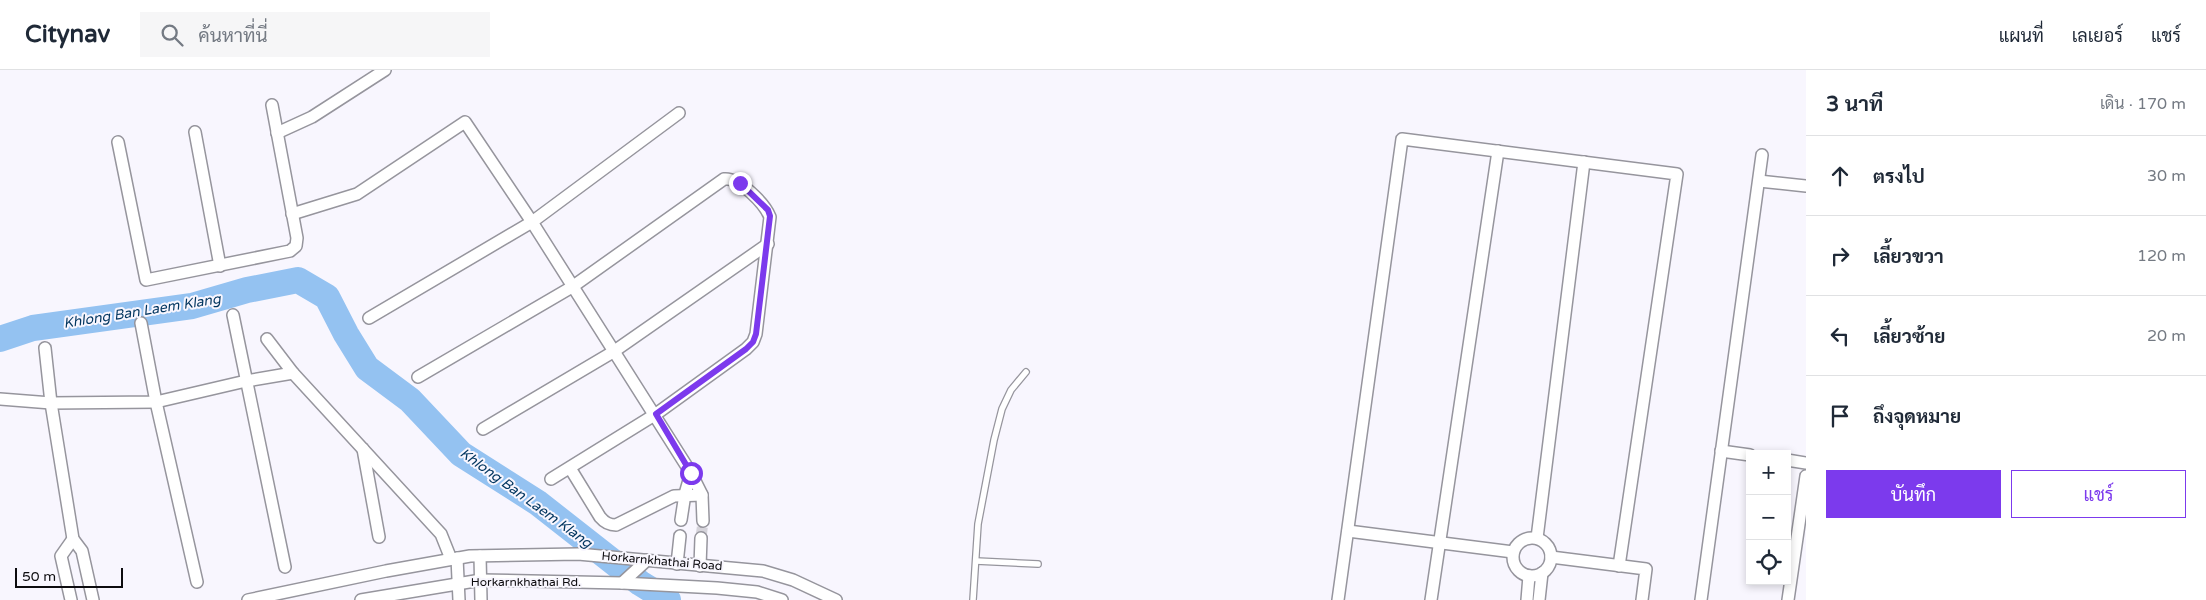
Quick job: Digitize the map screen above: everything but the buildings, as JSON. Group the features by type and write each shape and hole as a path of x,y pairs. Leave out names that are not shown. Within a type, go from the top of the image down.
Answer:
{"street":[{"path":"277,133 312,117 385,70"},
{"path":"118,142 146,280 290,251 296,246 297,238 272,105"},
{"path":"369,318 532,222 679,114"},
{"path":"292,214 357,194 465,122 532,222 613,352 656,414 702,495 703,522"},
{"path":"195,132 220,266"},
{"path":"1338,600 1402,139 1677,174 1619,566"},
{"path":"1431,600 1498,151"},
{"path":"1701,600 1762,155"},
{"path":"1537,538 1584,162"},
{"path":"418,377 572,287 724,179 731,178 740,183 768,210 770,216 756,334 753,342 656,414 551,479"},
{"path":"1759,181 1806,186"},
{"path":"483,429 613,352 768,244"},
{"path":"233,315 285,567"},
{"path":"141,323 156,402 196,582"},
{"path":"267,339 293,373 441,534 454,558 460,600"},
{"path":"45,348 51,403 73,540 82,551 93,600"},
{"path":"0,399 51,403 156,402 246,380 293,373"},
{"path":"363,449 379,537"},
{"path":"1721,452 1746,455"},
{"path":"1791,461 1806,463"},
{"path":"570,468 604,523 611,525 616,525 667,499 685,494 702,495"},
{"path":"682,520 685,494 691,473"},
{"path":"1788,600 1806,476"},
{"path":"1348,531 1513,552"},
{"path":"677,564 680,536"},
{"path":"700,566 701,538"},
{"path":"1537,538 1547,546 1550,556 1547,568 1542,573 1529,576 1523,574 1514,565 1513,552 1516,546 1525,539 1537,538"},
{"path":"70,600 61,556 73,540"},
{"name":"Horkarnkhathai Road","path":"248,600 454,558 578,554 763,571 792,580 836,600"},
{"path":"480,556 482,600"},
{"path":"1550,556 1646,569 1642,600"},
{"path":"627,584 643,560"},
{"path":"1539,600 1542,573"},
{"path":"1527,600 1529,576"},
{"name":"Horkarnkhathai Rd.","path":"361,600 481,580 627,584"},
{"name":"Horkarnkhathai Road","path":"627,584 757,592 782,600"}],"lane":[{"path":"973,600 978,524 994,440 1008,396 1026,372"},
{"path":"976,562 1038,564"}],"waterway":[{"name":"Khlong Ban Laem Klang","path":"0,339 33,328 192,306 247,290 298,280 327,297 346,334 367,368 410,400 461,454 538,503 640,583 668,600"}],"tunnel":[{"path":"701,538 703,521"}],"route":[{"path":"691,473 656,414 746,349 753,342 756,334 770,216 768,210 740,183"}]}
